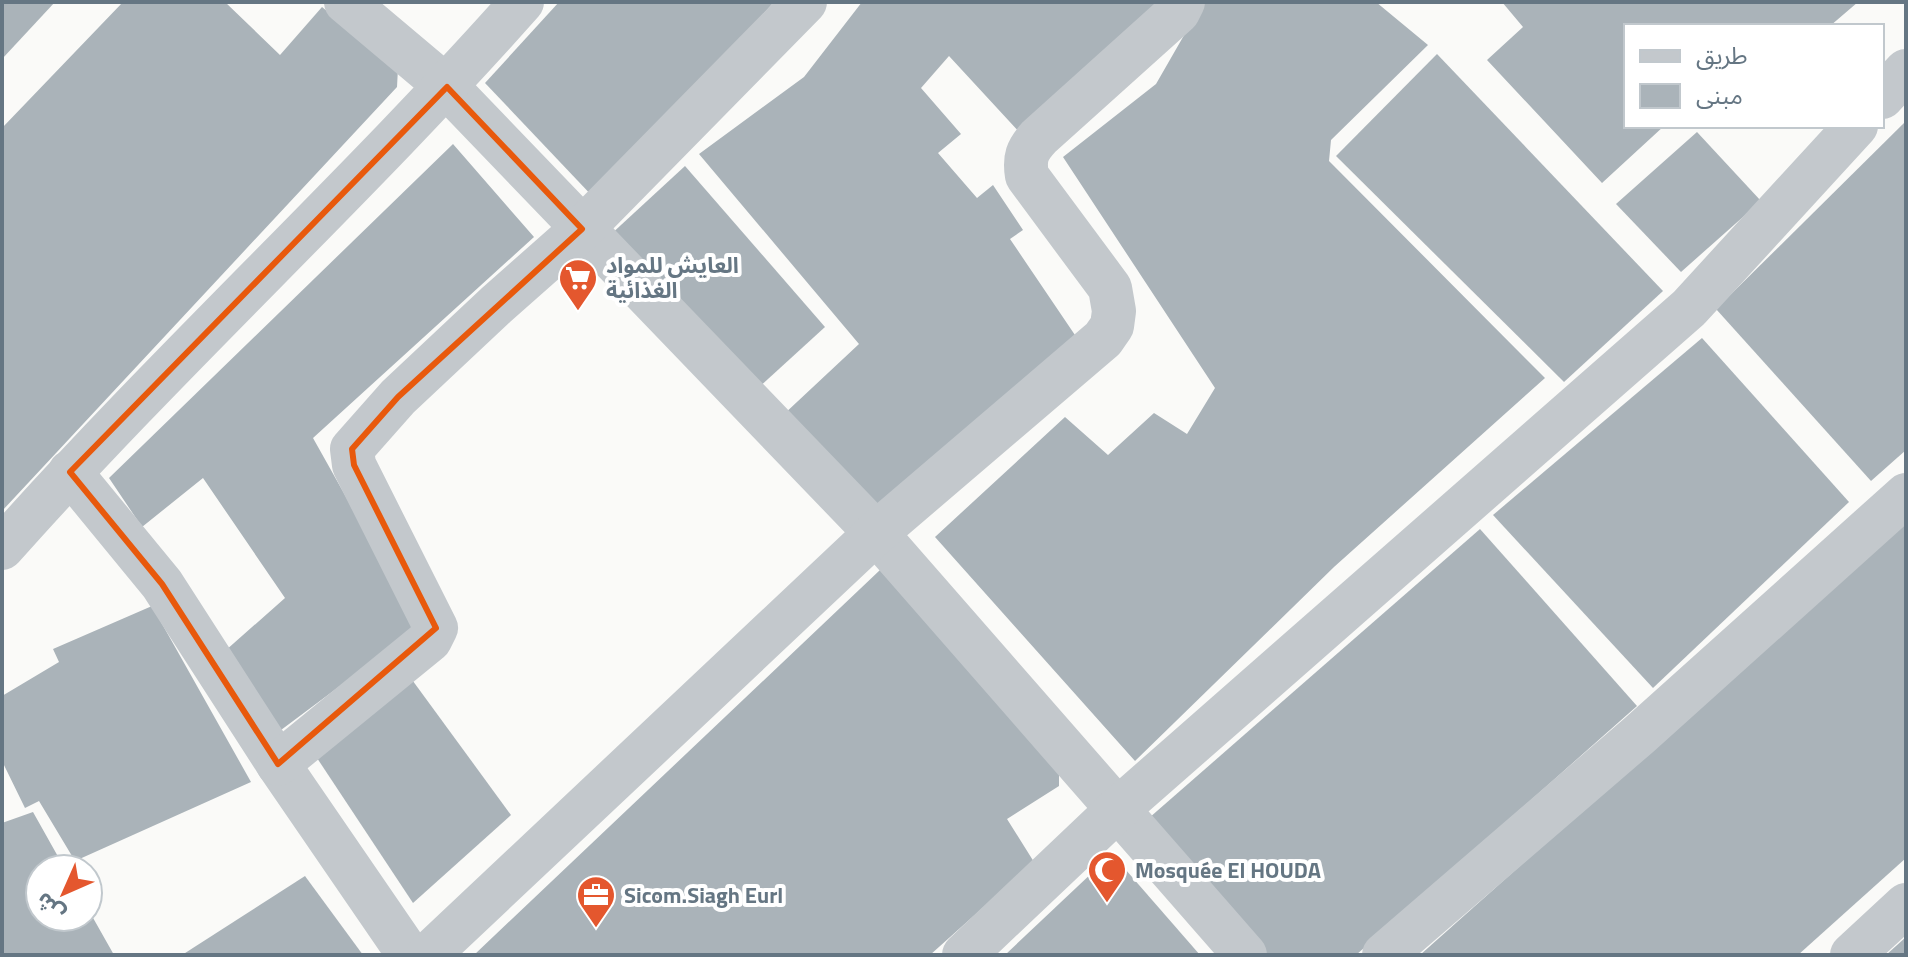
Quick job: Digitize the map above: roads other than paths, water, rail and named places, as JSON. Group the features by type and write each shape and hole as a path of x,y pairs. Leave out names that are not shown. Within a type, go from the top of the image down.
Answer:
{"street":[{"path":"346,2 447,87 876,533 1245,955"},
{"path":"2,548 70,472 447,87 522,2"},
{"path":"278,764 430,640 436,628 354,465 352,449 398,397 582,229 805,2"},
{"path":"428,955 876,533 1103,339 1112,326 1114,311 1110,288 1027,176 1024,160 1039,137 1178,12 1183,2"},
{"path":"1884,95 1906,71"},
{"path":"964,955 1118,809 1689,308 1854,128"},
{"path":"70,472 162,584 278,764 409,955"},
{"path":"1384,955 1639,735 1906,495"},
{"path":"1852,955 1906,905"}],"place":[{"name":"العايش للمواد الغذائية","path":"578,312"},
{"name":"Mosquée El HOUDA","path":"1107,904"},
{"name":"Sicom.Siagh Eurl","path":"596,929"}]}
